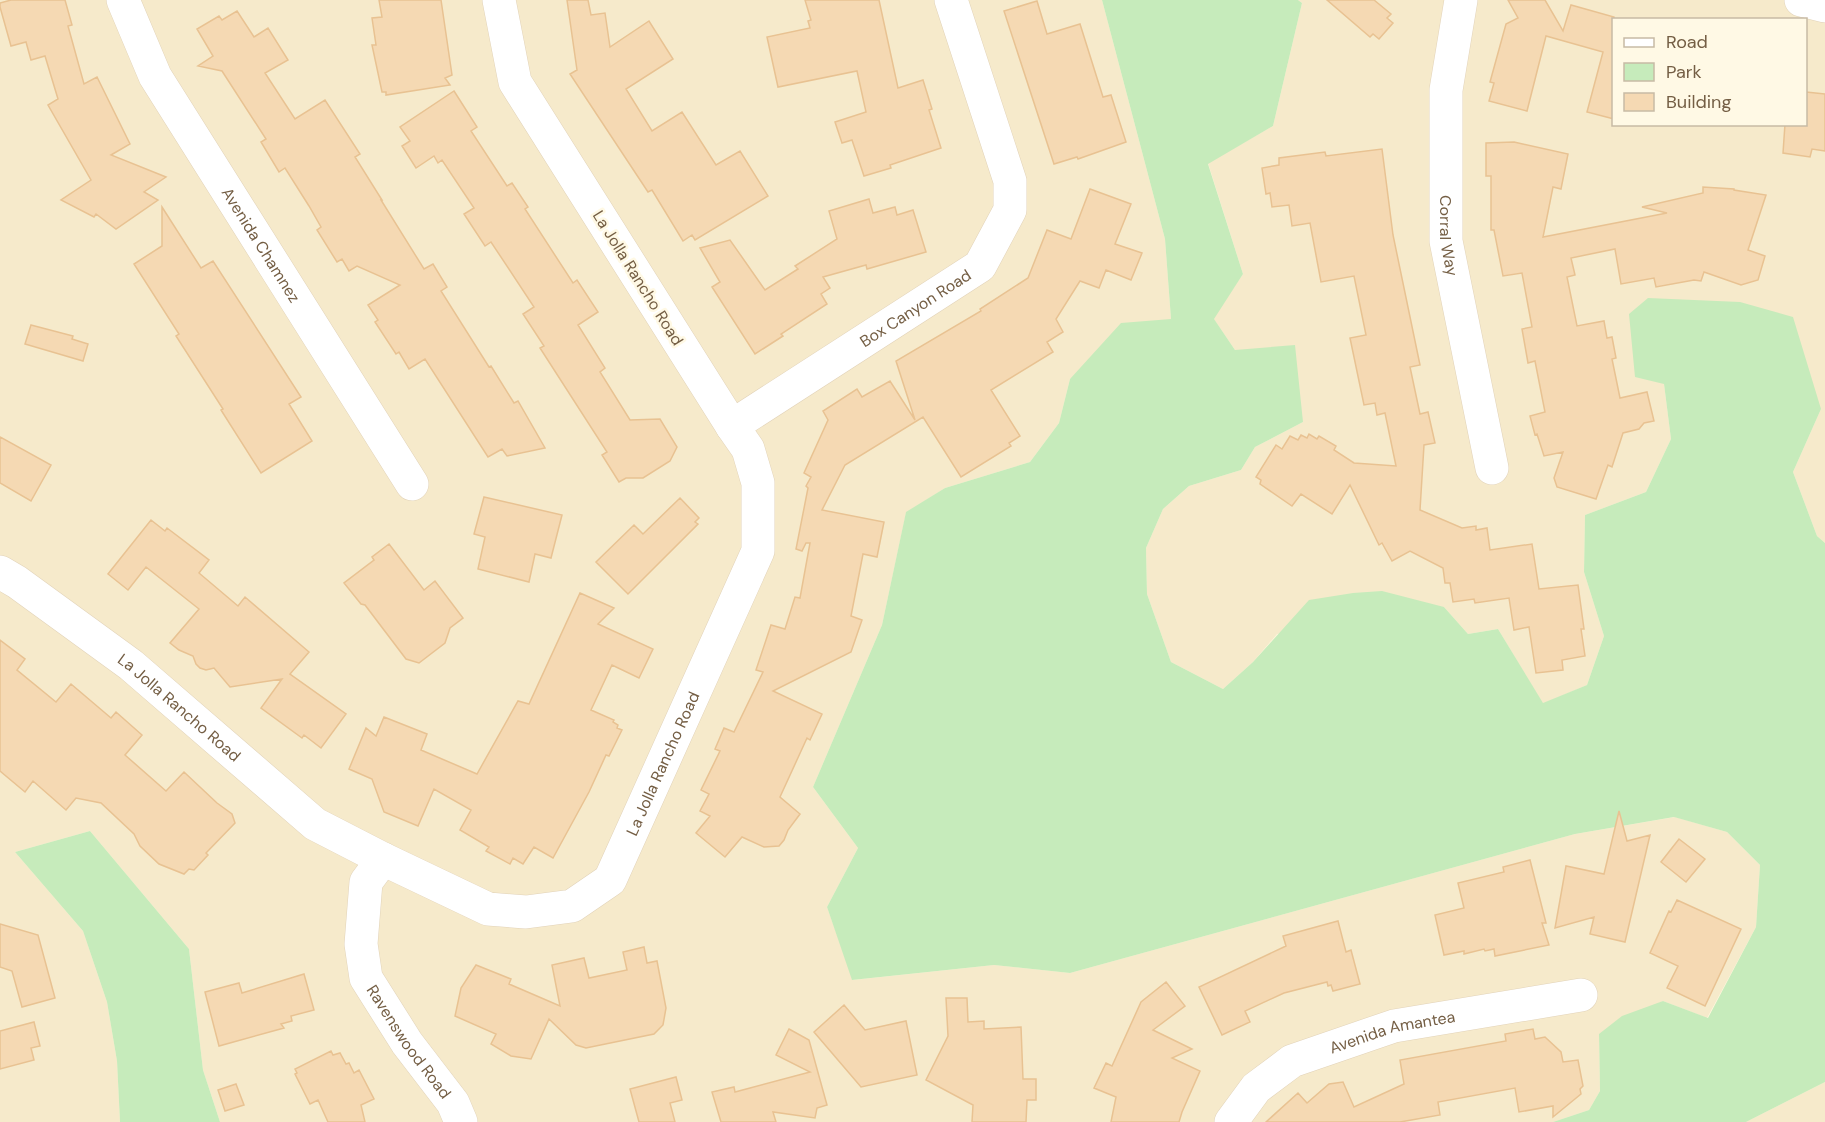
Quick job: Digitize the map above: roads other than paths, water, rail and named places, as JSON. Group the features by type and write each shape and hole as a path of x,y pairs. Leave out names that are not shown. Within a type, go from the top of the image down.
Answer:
{"street":[{"name":"Avenida Chamnez","path":"123,0 155,76 412,484"},
{"name":"La Jolla Rancho Road","path":"0,572 131,665 315,824 383,859 488,909 526,912 572,906 610,880 759,551 759,483 748,449 515,82 499,0"},
{"name":"Box Canyon Road","path":"732,426 981,266 1010,210 1010,182 951,0"},
{"name":"Corral Way","path":"1461,0 1446,90 1446,241 1492,468"},
{"path":"1801,0 1825,6"},
{"name":"Ravenswood Road","path":"383,859 366,882 361,944 366,978 407,1043 453,1102 461,1122"},
{"name":"Avenida Amantea","path":"1231,1122 1256,1088 1292,1061 1394,1026 1581,995"}]}
